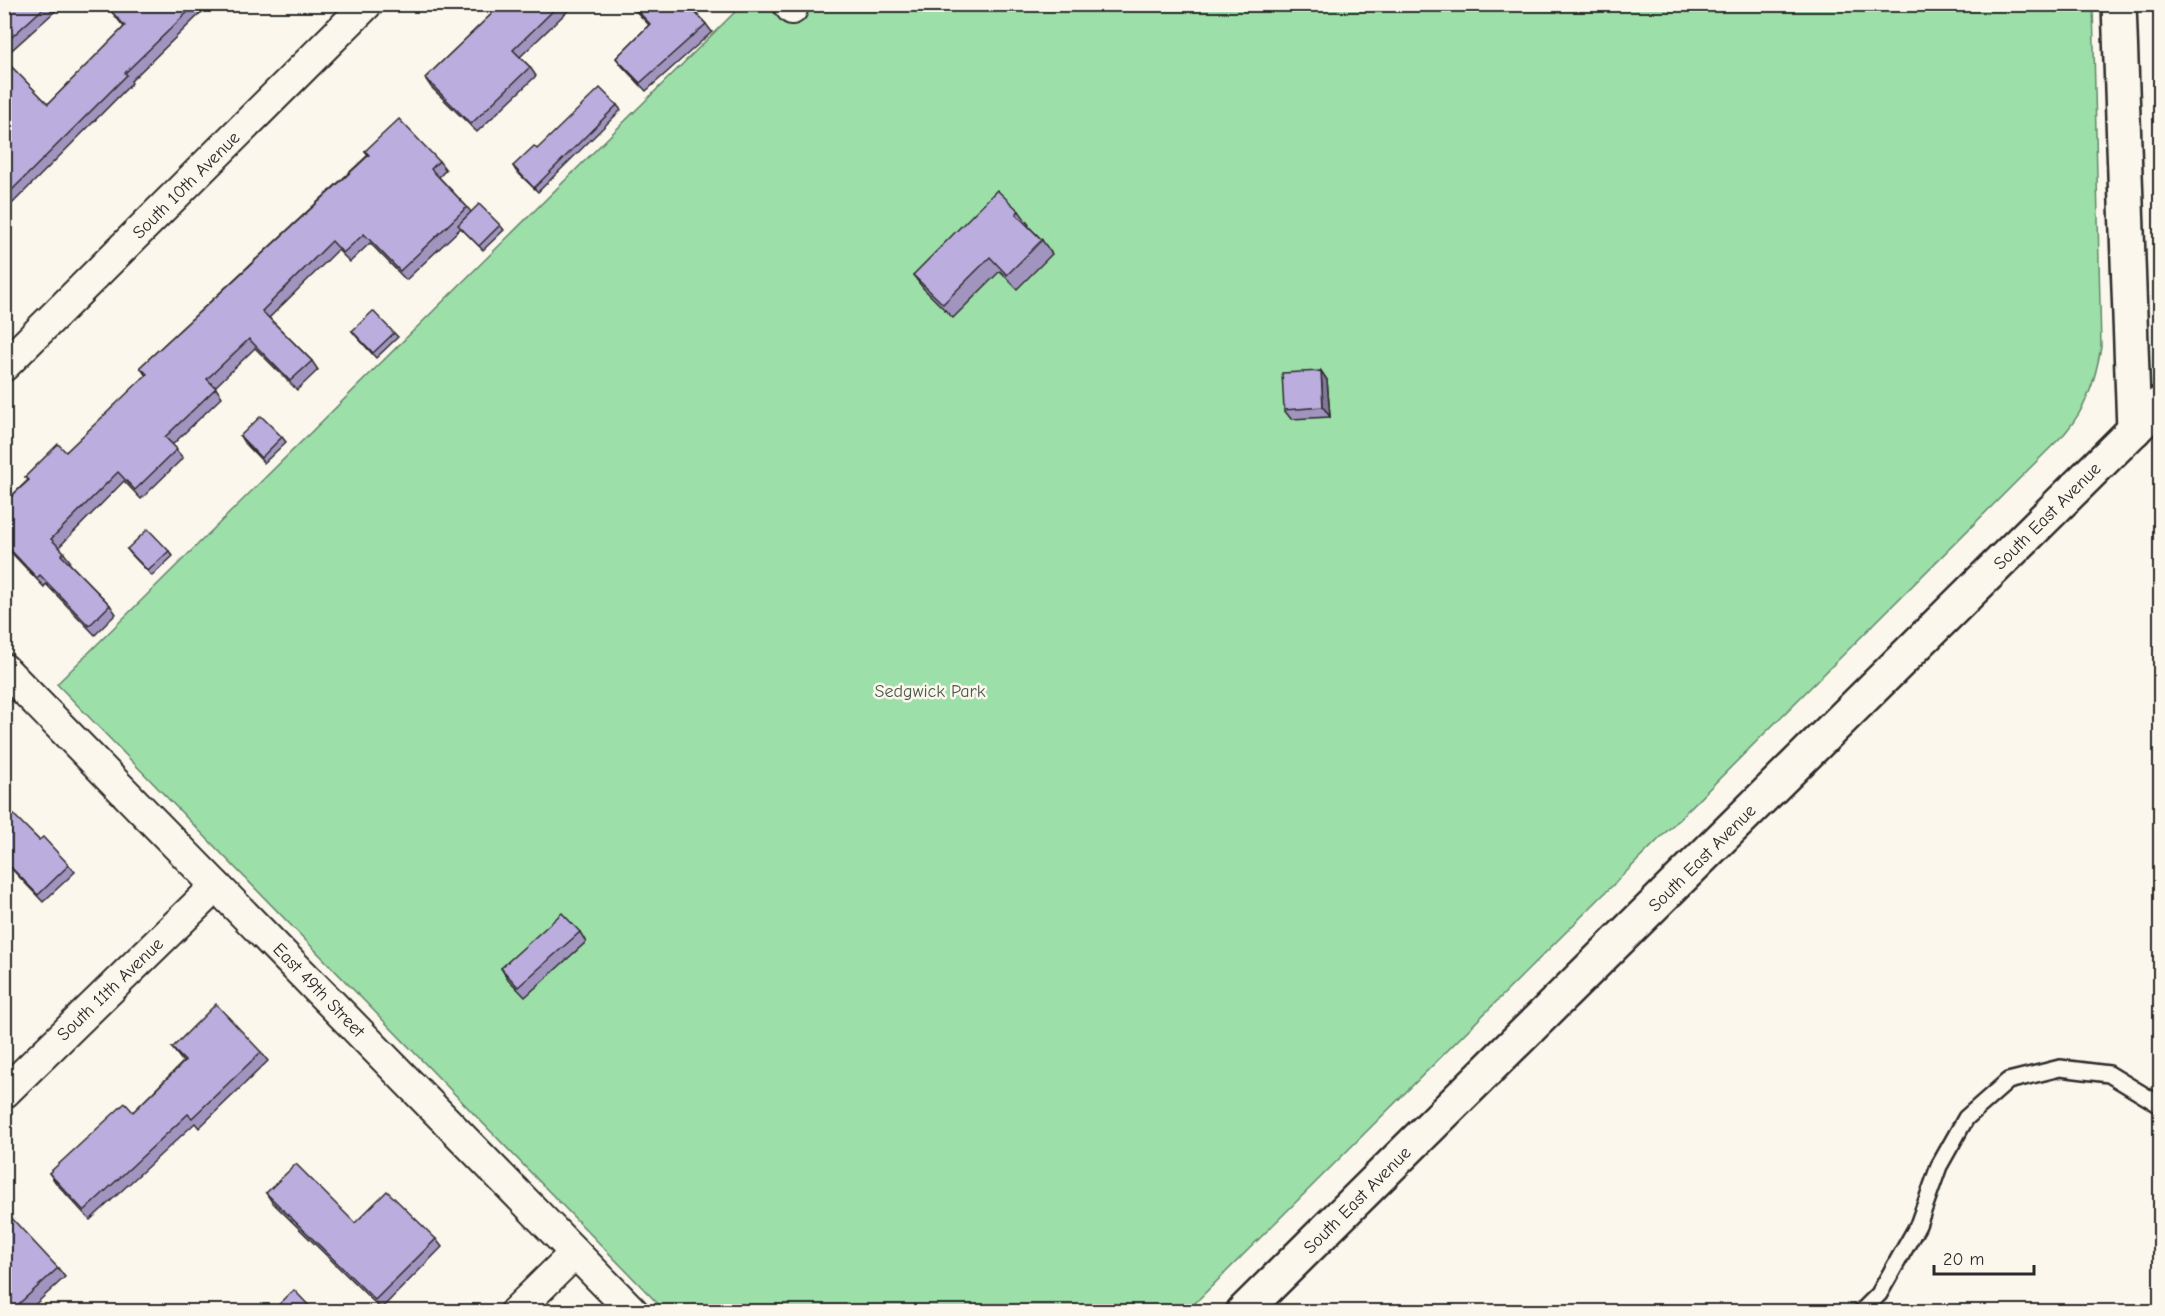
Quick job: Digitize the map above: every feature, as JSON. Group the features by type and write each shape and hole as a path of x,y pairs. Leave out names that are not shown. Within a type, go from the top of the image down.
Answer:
{"main road":[{"path":"2119,4 2134,430"},
{"name":"South East Avenue","path":"1244,1311 2160,404"}],"street":[{"name":"South 10th Avenue","path":"4,366 367,4"},
{"name":"East 49th Street","path":"4,669 633,1311"},
{"name":"South 11th Avenue","path":"4,1093 216,886"},
{"path":"515,1311 575,1253"}],"lane":[{"path":"1861,1311 1879,1294 1918,1225 1939,1166 1966,1118 2008,1081 2060,1068 2109,1074 2160,1106"}],"green space":[{"name":"Sedgwick Park","path":"742,5 2093,5 2101,347 2096,371 2079,413 2065,433 1187,1311 665,1311 57,684"}],"building":[{"path":"4,4 48,4 4,44"},
{"path":"118,4 196,4 125,73 127,75 4,198 4,59 48,104 125,26 111,11"},
{"path":"502,4 560,4 513,50 530,67 471,124 425,78"},
{"path":"631,4 687,4 706,24 640,83 616,58 650,24"},
{"path":"600,88 617,105 534,188 513,166 534,146 537,149"},
{"path":"399,119 439,161 431,169 467,207 400,271 364,234 343,253 332,241 262,311 312,361 290,381 249,339 207,379 216,388 165,437 177,449 135,490 118,472 51,539 64,552 61,555 110,605 89,626 40,575 37,578 4,543 4,503 29,480 25,477 58,444 66,452 147,374 140,367 369,155 365,151"},
{"path":"997,190 1019,211 1016,214 1042,240 1007,275 990,257 943,304 913,275"},
{"path":"479,204 500,225 479,246 458,225"},
{"path":"373,311 394,333 373,353 352,331"},
{"path":"1321,371 1323,407 1284,410 1282,373"},
{"path":"261,416 282,437 261,458 240,436"},
{"path":"148,529 169,551 148,571 127,549"},
{"path":"5,806 39,840 43,837 69,865 38,895 4,860"},
{"path":"562,913 580,932 518,987 501,968"},
{"path":"216,1004 261,1052 192,1118 188,1114 84,1211 49,1173 125,1103 133,1112 185,1061 172,1048"},
{"path":"296,1164 355,1223 387,1191 436,1239 375,1300 266,1193"},
{"path":"6,1212 58,1268 11,1311 4,1311 4,1213"},
{"path":"294,1290 314,1311 272,1311"}]}
